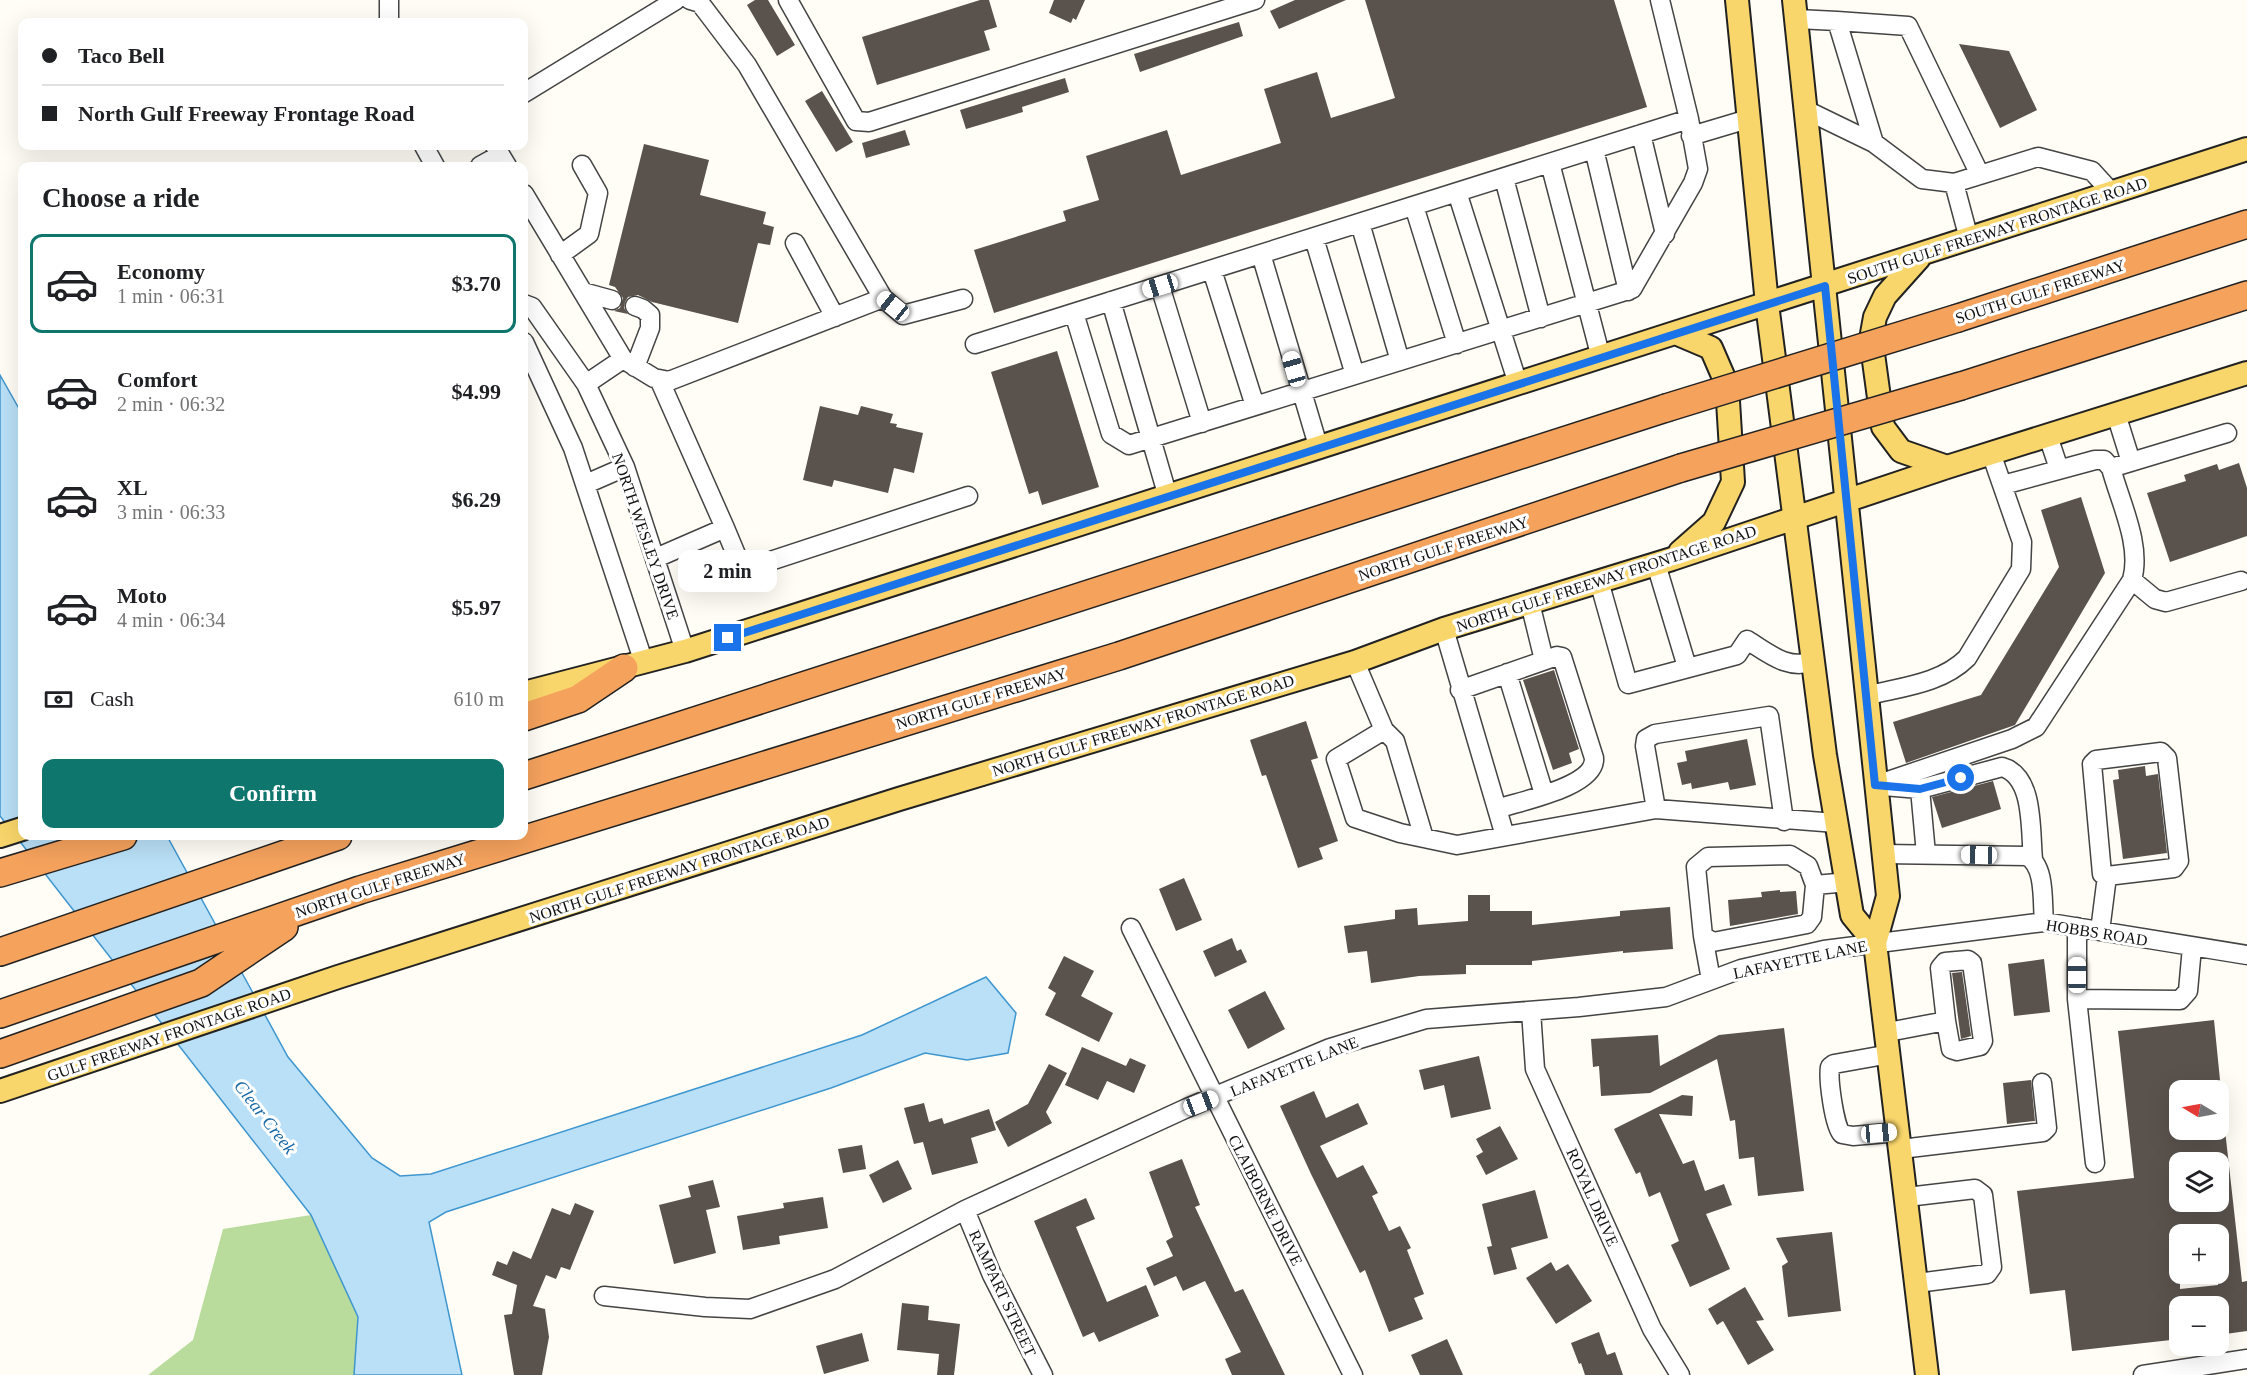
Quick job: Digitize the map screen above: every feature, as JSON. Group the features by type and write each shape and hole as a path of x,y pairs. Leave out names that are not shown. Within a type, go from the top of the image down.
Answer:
{"highway":[{"path":"2209,236 2247,218"},
{"name":"SOUTH GULF FREEWAY","path":"528,775 1666,408 1833,358 2247,224"},
{"name":"NORTH GULF FREEWAY","path":"528,838 1119,656 1681,468 1961,386 2247,295"},
{"path":"528,716 578,699 634,666"},
{"path":"0,873 110,840"},
{"path":"12,948 326,840"},
{"name":"NORTH GULF FREEWAY","path":"0,1014 360,890 522,840"},
{"path":"0,1054 201,983 315,906"}],"main road":[{"path":"1737,0 1767,304 1836,823 1852,915 1875,943"},
{"path":"1796,9 1888,896 1875,943 1888,1032 1927,1375"},
{"name":"SOUTH GULF FREEWAY FRONTAGE ROAD","path":"1678,334 2247,148"},
{"path":"1923,255 1885,296 1875,317 1871,339 1883,427 1901,451 1947,467 2247,373"},
{"path":"528,692 685,651 1678,334 1711,348 1727,385 1733,482 1714,522 1664,561"},
{"name":"NORTH GULF FREEWAY FRONTAGE ROAD","path":"338,977 910,795 1355,662 1444,629 1664,561 1797,524 1847,502 1947,467"},
{"path":"0,836 18,830"},
{"name":"GULF FREEWAY FRONTAGE ROAD","path":"0,1091 338,977"}],"street":[{"path":"389,0 389,18"},
{"path":"528,91 676,0"},
{"path":"690,0 700,3 747,65 883,298 903,315 963,298"},
{"path":"788,0 856,121 869,122 1255,0"},
{"path":"1074,313 1111,434 1129,445 1632,289 1665,234 1698,169 1660,0"},
{"path":"1796,9 1837,21 1908,26 1980,175"},
{"path":"1837,21 1874,143"},
{"path":"1808,111 1874,143 1922,179 1954,183 2038,157 2092,171 2112,193"},
{"path":"975,344 1641,134 1690,127 1749,126"},
{"path":"1641,134 1665,234"},
{"path":"1594,149 1628,291"},
{"path":"1551,163 1602,358"},
{"path":"560,255 589,234 597,193 582,165"},
{"path":"1504,178 1541,318"},
{"path":"1954,183 1970,239"},
{"path":"1457,192 1518,384"},
{"path":"528,201 629,363 659,379 669,381 883,298"},
{"path":"1414,206 1457,344"},
{"path":"1360,223 1400,361"},
{"path":"1314,238 1355,375"},
{"path":"795,243 835,317"},
{"path":"1261,254 1319,449"},
{"path":"1212,270 1255,406"},
{"path":"1160,286 1202,423"},
{"path":"584,292 612,300"},
{"path":"1111,301 1168,497"},
{"name":"NORTH WESLEY DRIVE","path":"528,306 532,307 586,384 625,466 685,651"},
{"path":"586,384 629,363 650,328 650,315 644,309 635,306"},
{"path":"528,350 586,484 634,666"},
{"path":"659,379 740,564 755,566 968,496"},
{"path":"2116,414 2131,462"},
{"path":"2111,468 2227,433"},
{"path":"2048,436 2059,470"},
{"path":"1866,696 1942,676 1967,658 2021,568 2022,542 1991,453"},
{"path":"1875,785 2012,739 2036,727 2132,580 2135,550 2111,468 2104,460 2095,460 2003,486"},
{"path":"586,484 625,466"},
{"path":"656,558 725,528"},
{"path":"1664,561 1687,667"},
{"path":"2132,580 2155,598 2166,602 2241,581"},
{"path":"1599,581 1628,684 1737,656 1747,640 1783,663 1797,665 1814,662"},
{"path":"1530,603 1544,660"},
{"path":"1444,629 1460,690 1505,836"},
{"path":"1460,690 1544,660 1557,656 1562,657 1594,766 1590,774 1573,784 1497,809"},
{"path":"1355,662 1383,730 1395,741 1424,838"},
{"path":"1507,673 1544,794"},
{"path":"1656,809 1645,746 1646,739 1655,734 1769,716 1784,821"},
{"path":"1383,730 1336,759 1355,818 1400,833 1457,845 1656,809 1784,821 1836,823"},
{"path":"2161,752 2167,758 2179,861 2174,868 2107,876 2102,874 2092,764 2096,760 2161,752"},
{"path":"1875,785 1920,789 2002,767 2018,776 2026,791 2033,860 2039,872 2044,922"},
{"path":"1920,789 1926,855"},
{"path":"1883,854 2027,856 2033,860"},
{"path":"1702,936 1713,942 1807,924 1812,917 1815,885 1808,866 1790,855 1708,857 1696,867 1702,936 1711,980"},
{"path":"2100,931 2107,876"},
{"path":"1815,885 1848,882"},
{"name":"HOBBS ROAD","path":"1875,943 2044,922 2247,955"},
{"path":"2077,927 2077,999 2095,1163"},
{"name":"CLAIBORNE DRIVE","path":"1131,928 1353,1375"},
{"path":"1775,931 1784,960"},
{"path":"1952,933 1955,961"},
{"name":"LAFAYETTE LANE","path":"604,1296 705,1307 750,1309 835,1279 964,1210 1330,1048 1426,1019 1666,997 1741,969 1875,943"},
{"path":"2077,999 2180,1000 2188,991 2192,947"},
{"path":"1968,960 1972,963 1983,1041 1980,1046 1957,1051 1951,1049 1946,1021 1940,968 1945,962 1968,960"},
{"name":"ROYAL DRIVE","path":"1531,1011 1535,1069 1652,1329 1680,1375"},
{"path":"1888,1032 1946,1021"},
{"path":"1890,1054 1834,1064 1830,1067 1837,1126 1842,1134 1900,1140 2043,1132 2047,1128 2042,1083"},
{"path":"1906,1197 1975,1189 1983,1195 1992,1267 1987,1274 1917,1283"},
{"name":"RAMPART STREET","path":"964,1210 992,1275 1043,1375"},
{"path":"2143,1375 2247,1359"}],"green space":[{"path":"311,1215 358,1317 354,1375 148,1375 193,1340 223,1229"}],"water":[{"path":"0,375 18,407 18,839 0,816"},
{"name":"Clear Creek","path":"19,840 169,840 288,1057 372,1158 400,1176 431,1174 862,1035 986,977 1016,1013 1008,1053 967,1060 925,1053 831,1088 446,1212 429,1222 462,1375 354,1375 358,1317 311,1215"}],"building":[{"path":"755,0 768,0 795,45 777,56 747,5"},
{"path":"980,0 989,0 997,27 984,31 990,50 877,85 862,37"},
{"path":"1054,0 1085,0 1076,20 1073,18 1071,23 1049,13"},
{"path":"1295,0 1346,0 1279,29 1270,11"},
{"path":"1365,0 1614,0 1647,107 994,313 974,250 1066,221 1063,211 1099,200 1086,156 1167,130 1181,175 1281,143 1264,89 1317,72 1331,118 1395,98"},
{"path":"1239,22 1243,36 1140,72 1134,54"},
{"path":"1959,44 2009,51 2037,110 2000,128"},
{"path":"1065,78 1069,92 1022,107 1023,112 966,129 960,110"},
{"path":"822,91 853,142 836,152 805,101"},
{"path":"905,130 910,145 866,158 862,143"},
{"path":"644,144 709,160 700,195 766,212 763,224 774,227 770,245 758,243 738,323 652,302 638,295 628,297 625,302 624,308 628,314 614,311 620,308 623,298 615,287 609,285"},
{"path":"1057,351 1099,487 1042,505 1038,491 1029,494 991,372"},
{"path":"820,406 858,415 861,406 893,414 890,423 897,424 896,427 923,433 914,473 894,468 888,493 834,480 832,487 803,480"},
{"path":"2239,463 2247,488 2247,536 2170,562 2147,493 2186,481 2184,475 2217,464 2219,470"},
{"path":"2081,497 2105,573 2015,725 1906,763 1893,722 1981,695 2059,567 2041,510"},
{"path":"1554,670 1579,749 1569,753 1572,763 1553,770 1523,680"},
{"path":"1306,721 1318,758 1311,760 1338,841 1319,848 1323,859 1298,868 1266,775 1262,776 1250,740"},
{"path":"1747,739 1756,785 1730,790 1728,782 1692,789 1691,783 1682,785 1677,763 1687,761 1685,751"},
{"path":"2145,766 2146,776 2158,774 2167,853 2123,859 2113,780 2119,779 2118,770"},
{"path":"1993,781 2001,809 1942,828 1932,797"},
{"path":"1184,878 1202,920 1176,931 1159,889"},
{"path":"1780,890 1780,892 1796,891 1798,914 1730,926 1728,900 1762,897 1761,892"},
{"path":"1468,895 1490,895 1490,911 1532,911 1532,925 1620,916 1620,911 1670,907 1673,949 1623,953 1623,951 1532,961 1532,965 1466,965 1466,974 1419,976 1371,983 1367,951 1348,953 1344,926 1395,919 1395,910 1417,908 1418,925 1468,921"},
{"path":"1232,938 1237,951 1241,949 1247,962 1215,977 1203,951"},
{"path":"1064,956 1094,971 1081,996 1113,1013 1099,1042 1045,1015 1056,993 1048,988"},
{"path":"2044,959 2050,1012 2014,1016 2008,964"},
{"path":"1962,972 1971,1036 1961,1039 1952,973"},
{"path":"1265,991 1285,1029 1248,1049 1228,1010"},
{"path":"2214,1020 2220,1080 2169,1080 2169,1140 2226,1140 2227,1152 2169,1152 2169,1212 2229,1212 2229,1166 2242,1282 2247,1281 2247,1331 2229,1333 2229,1296 2169,1296 2169,1340 2072,1351 2065,1290 2030,1294 2017,1191 2134,1178 2118,1031"},
{"path":"1784,1028 1804,1191 1758,1196 1754,1157 1739,1159 1735,1120 1730,1121 1717,1059 1650,1093 1601,1096 1599,1066 1593,1067 1591,1039 1658,1035 1660,1066 1719,1035"},
{"path":"1082,1047 1126,1066 1130,1058 1146,1065 1134,1093 1107,1081 1098,1100 1065,1085"},
{"path":"1479,1056 1491,1109 1451,1118 1444,1085 1424,1090 1419,1070"},
{"path":"1049,1064 1067,1073 1046,1112 1052,1123 1008,1147 995,1122 1028,1104"},
{"path":"2031,1080 2035,1121 2007,1124 2003,1083"},
{"path":"1314,1091 1326,1118 1358,1103 1368,1124 1320,1146 1337,1178 1363,1165 1378,1193 1372,1196 1389,1231 1400,1226 1411,1248 1407,1250 1424,1294 1414,1298 1423,1319 1389,1332 1365,1270 1360,1273 1311,1174 1280,1106"},
{"path":"1682,1095 1693,1096 1692,1116 1659,1114 1683,1164 1694,1160 1705,1191 1724,1184 1732,1205 1706,1214 1730,1269 1690,1287 1671,1245 1679,1241 1660,1192 1649,1197 1640,1172 1636,1174 1614,1129"},
{"path":"924,1103 929,1122 942,1118 944,1124 989,1109 996,1130 971,1138 978,1163 932,1175 923,1142 914,1144 904,1108"},
{"path":"1500,1126 1518,1159 1486,1175 1476,1156 1483,1152 1476,1139"},
{"path":"862,1145 866,1169 843,1173 838,1149"},
{"path":"1182,1159 1200,1205 1195,1207 1235,1292 1243,1289 1285,1375 1232,1375 1225,1359 1241,1352 1205,1281 1183,1291 1176,1276 1154,1286 1146,1268 1173,1256 1166,1241 1173,1237 1149,1172"},
{"path":"898,1160 912,1189 883,1203 869,1175"},
{"path":"713,1180 720,1207 706,1210 716,1253 674,1264 659,1205 691,1197 688,1186"},
{"path":"1535,1190 1548,1238 1511,1248 1517,1269 1494,1275 1487,1247 1492,1246 1482,1204"},
{"path":"823,1197 828,1228 779,1236 780,1244 743,1250 737,1216 784,1208 783,1203"},
{"path":"1086,1198 1095,1219 1076,1227 1107,1302 1146,1285 1159,1316 1099,1342 1094,1332 1083,1337 1034,1221"},
{"path":"575,1203 594,1211 570,1270 561,1267 556,1279 546,1275 533,1306 545,1309 549,1337 542,1375 514,1375 504,1315 512,1314 517,1285 492,1275 497,1261 507,1265 513,1251 531,1259 552,1208 570,1215"},
{"path":"1832,1232 1841,1311 1788,1317 1782,1266 1788,1262 1776,1238"},
{"path":"1551,1262 1556,1271 1568,1264 1592,1301 1556,1324 1526,1278"},
{"path":"1745,1287 1764,1320 1756,1321 1774,1350 1748,1365 1723,1321 1717,1325 1708,1309"},
{"path":"902,1303 929,1306 928,1320 960,1324 954,1375 937,1375 939,1354 897,1350"},
{"path":"1599,1332 1607,1355 1615,1352 1623,1375 1585,1375 1571,1343"},
{"path":"862,1333 869,1361 824,1374 816,1346"},
{"path":"1447,1339 1463,1375 1420,1375 1411,1355"}],"route":[{"path":"728,638 1825,286 1875,785 1920,789 1961,778"}]}
